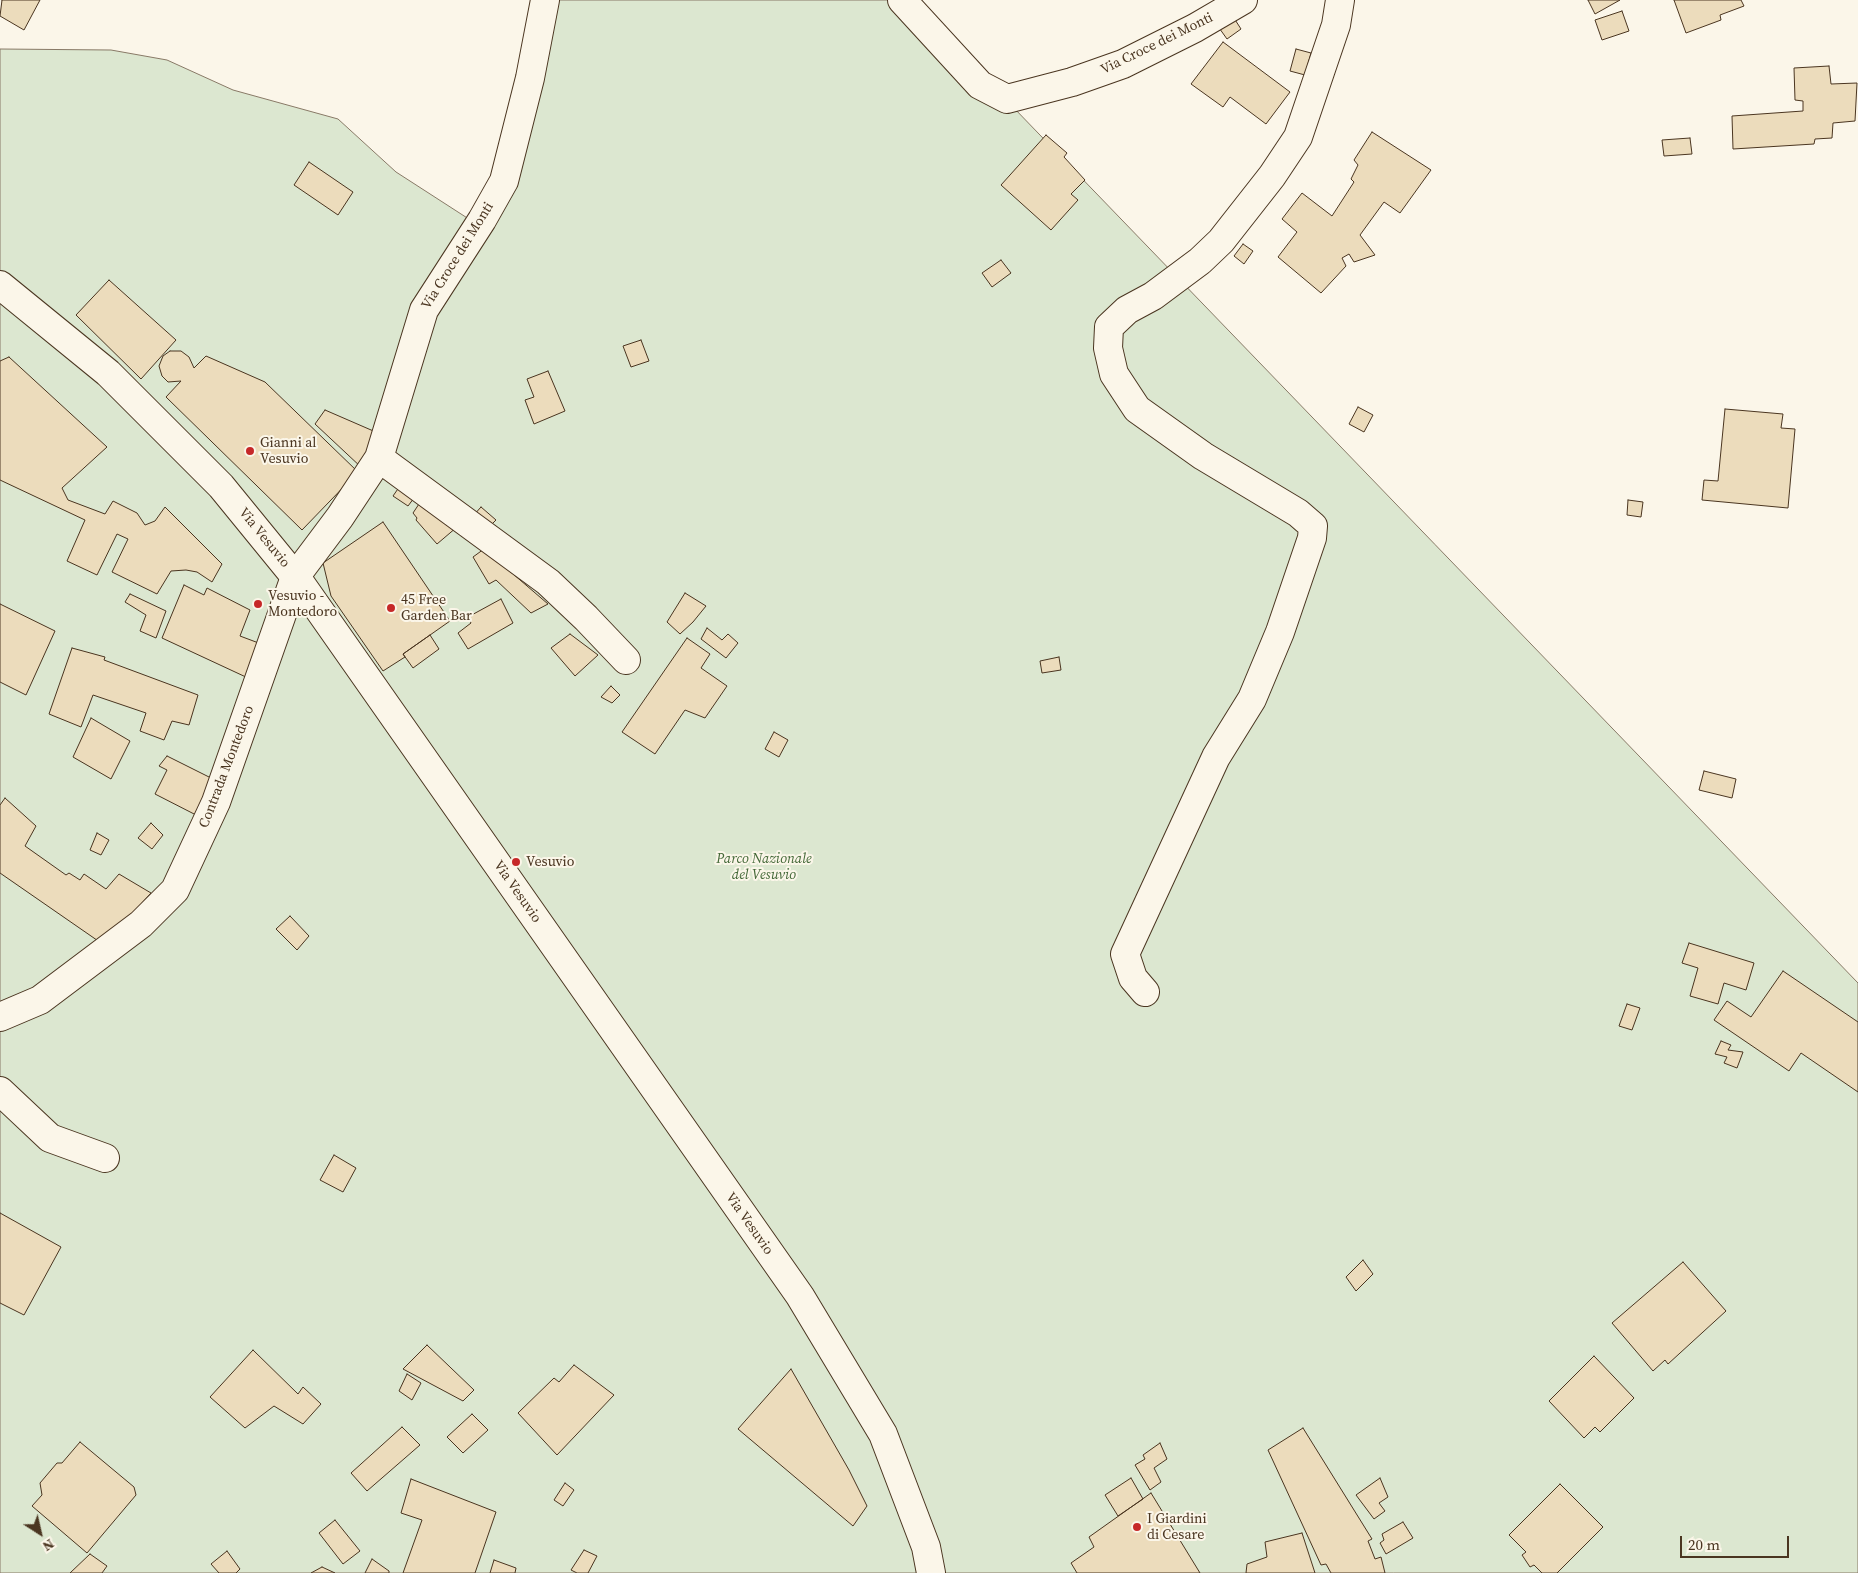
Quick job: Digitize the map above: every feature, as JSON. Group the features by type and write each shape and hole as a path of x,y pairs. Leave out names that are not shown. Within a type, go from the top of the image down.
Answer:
{"street":[{"name":"Via Croce dei Monti","path":"295,577 340,517 379,458 424,310 504,181 517,123 530,78 545,0"},
{"name":"Via Croce dei Monti","path":"902,0 980,85 1008,99 1072,82 1123,64 1195,28 1243,0"},
{"path":"1145,992 1133,978 1125,954 1216,757 1252,699 1280,632 1312,538 1313,526 1298,513 1195,451 1136,409 1114,374 1108,348 1110,327 1127,310 1153,296 1200,261 1221,241 1272,176 1298,137 1336,25 1340,0"},
{"name":"Via Vesuvio","path":"0,285 108,373 221,486 295,577 800,1296 883,1434 926,1547 932,1573"},
{"path":"379,458 548,582 626,660"},
{"name":"Contrada Montedoro","path":"0,1017 40,1000 141,924 175,890 216,802 295,577"},
{"path":"0,1091 50,1138 105,1158"}],"green space":[{"name":"Parco Nazionale del Vesuvio","path":"540,0 917,0 1012,106 1858,983 1858,1573 0,1573 0,49 111,50 167,60 233,90 338,119 396,172 475,223 518,122"}],"building":[{"path":"2,0 40,0 24,30 0,16"},
{"path":"1588,0 1620,0 1595,14"},
{"path":"1674,0 1741,0 1744,6 1720,15 1721,20 1686,33"},
{"path":"1622,11 1629,31 1602,40 1595,20"},
{"path":"1232,15 1241,29 1227,39 1217,25"},
{"path":"1223,42 1290,92 1266,124 1230,97 1223,107 1191,84"},
{"path":"1296,49 1311,53 1305,75 1290,71"},
{"path":"1829,66 1831,84 1857,83 1855,121 1833,123 1832,138 1815,139 1814,144 1733,149 1732,116 1803,111 1803,101 1795,100 1794,68"},
{"path":"1372,132 1431,170 1400,213 1384,202 1360,235 1375,255 1354,262 1349,254 1342,258 1346,266 1321,293 1278,257 1297,232 1282,219 1302,193 1332,216 1354,182 1351,179 1358,165 1354,160"},
{"path":"1046,135 1067,153 1064,157 1085,180 1071,194 1078,200 1051,230 1001,185"},
{"path":"1690,138 1692,154 1664,156 1662,140"},
{"path":"309,162 353,192 338,215 294,185"},
{"path":"1243,244 1253,251 1244,264 1234,256"},
{"path":"1001,260 1011,273 992,287 982,273"},
{"path":"109,280 176,340 141,379 76,315"},
{"path":"641,340 649,361 631,367 623,346"},
{"path":"170,351 181,351 189,357 194,368 206,356 265,382 358,472 302,530 166,397 181,381 168,382 162,376 159,366 163,356"},
{"path":"9,357 107,447 62,488 68,500 105,514 113,501 137,513 145,525 155,521 165,507 222,564 212,582 197,572 186,570 171,571 157,594 112,572 128,539 117,534 97,575 67,561 85,520 0,480 0,361"},
{"path":"548,371 565,411 534,424 525,400 534,397 527,379"},
{"path":"1358,407 1373,415 1364,432 1349,424"},
{"path":"1725,409 1783,414 1781,428 1795,429 1788,508 1702,500 1704,480 1718,481"},
{"path":"325,410 378,433 362,468 315,424"},
{"path":"402,483 417,494 408,506 393,496"},
{"path":"1628,500 1643,502 1641,517 1627,515"},
{"path":"419,504 424,509 430,504 457,527 437,544 416,520 417,518 413,513"},
{"path":"481,507 496,520 487,529 473,516"},
{"name":"45 Free Garden Bar","path":"383,522 450,621 403,654 405,657 383,671 331,596 323,563"},
{"path":"484,549 548,604 531,613 496,580 489,584 473,557"},
{"path":"184,585 204,595 207,588 250,610 240,636 264,645 248,678 162,638"},
{"path":"685,593 706,606 680,634 667,622"},
{"path":"130,594 166,611 156,638 140,631 146,615 125,602"},
{"path":"501,599 513,623 468,649 458,633 471,623 468,617"},
{"path":"0,604 55,631 26,695 0,682"},
{"path":"707,628 722,640 728,634 738,643 726,658 701,639"},
{"path":"570,634 598,655 575,676 551,648"},
{"path":"430,635 439,649 413,668 403,654"},
{"path":"687,638 710,654 701,668 727,686 705,718 685,710 655,754 622,732"},
{"path":"72,648 105,657 104,660 198,695 189,725 172,721 164,740 140,731 146,713 93,695 81,727 49,714"},
{"path":"1059,657 1061,670 1042,673 1040,661"},
{"path":"611,686 620,695 612,703 601,697"},
{"path":"91,718 130,741 111,779 73,757"},
{"path":"774,732 788,740 779,757 765,749"},
{"path":"167,756 217,781 198,816 155,794 167,770 159,766"},
{"path":"1704,771 1736,779 1732,798 1699,790"},
{"path":"5,798 36,826 25,846 66,875 69,873 80,880 84,874 106,889 119,874 151,893 104,945 0,873 0,805"},
{"path":"151,823 163,835 152,849 138,838"},
{"path":"97,833 109,840 101,855 90,850"},
{"path":"290,916 309,936 297,950 276,929"},
{"path":"1689,943 1754,963 1746,990 1724,983 1718,1004 1690,996 1698,968 1682,963"},
{"path":"1783,971 1858,1022 1858,1092 1801,1053 1789,1071 1714,1020 1727,1001 1751,1017"},
{"path":"1627,1004 1640,1008 1632,1030 1619,1026"},
{"path":"1721,1041 1731,1045 1728,1050 1743,1052 1737,1068 1724,1063 1727,1057 1715,1054"},
{"path":"334,1155 356,1168 343,1192 320,1180"},
{"path":"0,1213 61,1247 24,1315 0,1303"},
{"path":"1363,1260 1373,1274 1356,1291 1346,1277"},
{"path":"1683,1262 1726,1311 1668,1364 1665,1360 1653,1371 1612,1323"},
{"path":"427,1345 474,1390 463,1401 403,1369"},
{"path":"253,1350 298,1394 303,1387 321,1404 303,1424 274,1406 245,1428 210,1397"},
{"path":"1594,1356 1634,1398 1600,1432 1595,1427 1584,1438 1549,1401"},
{"path":"574,1365 614,1395 557,1455 518,1413 554,1378 559,1382"},
{"path":"791,1369 849,1470 867,1506 853,1526 738,1429"},
{"path":"407,1374 421,1383 412,1400 399,1391"},
{"path":"472,1414 488,1430 463,1453 447,1437"},
{"path":"402,1427 420,1445 367,1491 351,1473"},
{"path":"1303,1428 1372,1539 1368,1541 1375,1559 1381,1557 1385,1573 1331,1573 1326,1564 1321,1565 1268,1450"},
{"path":"80,1442 134,1487 136,1495 87,1553 32,1506 42,1495 40,1483 57,1463 62,1463"},
{"path":"1160,1443 1167,1459 1154,1468 1161,1482 1150,1490 1135,1465 1145,1459 1143,1455"},
{"path":"1131,1478 1143,1499 1118,1516 1105,1495"},
{"path":"1380,1478 1388,1497 1379,1503 1385,1511 1374,1519 1356,1495"},
{"path":"411,1479 496,1512 475,1573 403,1573 422,1520 401,1513"},
{"path":"565,1483 574,1490 563,1506 554,1500"},
{"path":"1560,1484 1603,1527 1557,1573 1542,1573 1534,1565 1530,1567 1522,1555 1526,1552 1509,1535"},
{"name":"I Giardini di Cesare","path":"1151,1493 1200,1573 1077,1573 1071,1563 1094,1547 1089,1537"},
{"path":"335,1520 360,1551 343,1564 319,1533"},
{"path":"1403,1522 1413,1538 1386,1554 1380,1543 1384,1540 1382,1534"},
{"path":"1302,1533 1315,1573 1246,1573 1247,1564 1267,1557 1265,1542"},
{"path":"584,1550 597,1556 588,1573 577,1573 571,1570"},
{"path":"227,1551 240,1569 236,1573 219,1573 211,1564"},
{"path":"90,1554 107,1566 102,1573 70,1573"},
{"path":"372,1559 389,1571 389,1573 365,1573"},
{"path":"494,1560 516,1568 515,1573 490,1573"},
{"path":"322,1567 335,1573 311,1573"}],"place":[{"name":"Gianni al Vesuvio","path":"250,451"},
{"name":"Vesuvio - Montedoro","path":"258,604"},
{"name":"45 Free Garden Bar","path":"391,608"},
{"name":"Vesuvio","path":"516,862"},
{"name":"I Giardini di Cesare","path":"1137,1527"}]}
